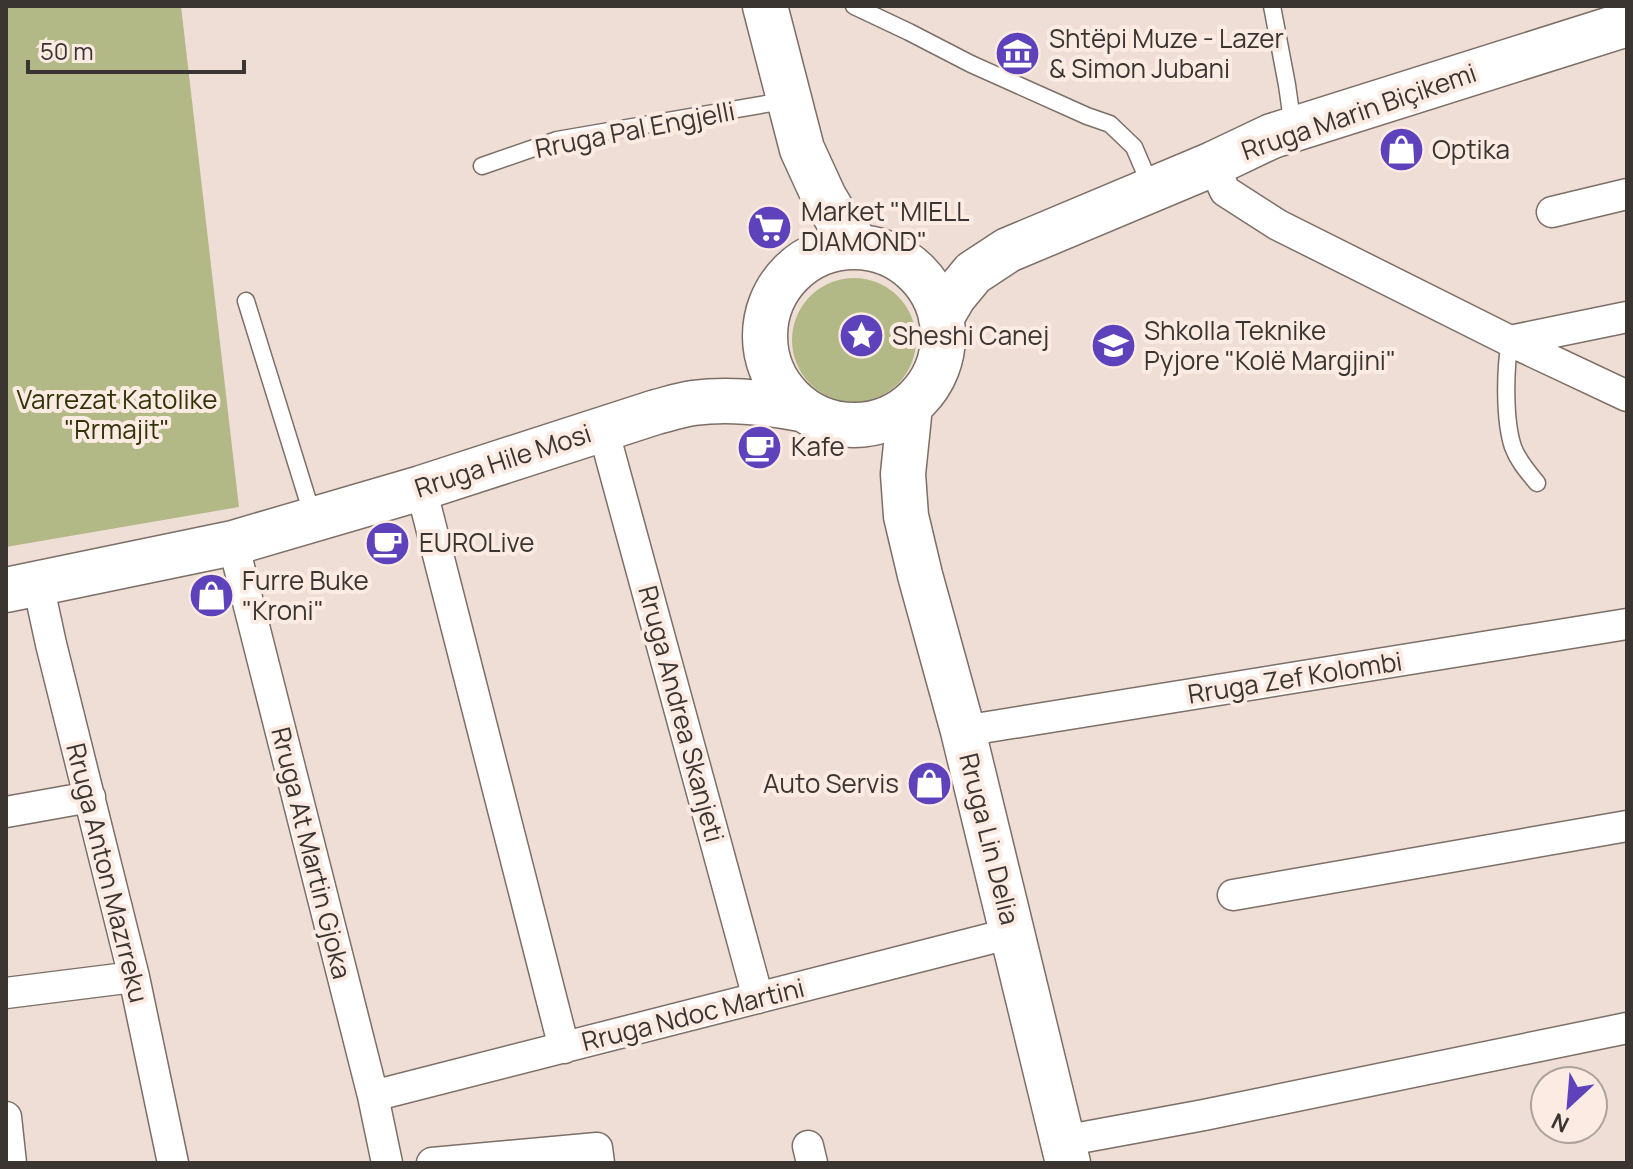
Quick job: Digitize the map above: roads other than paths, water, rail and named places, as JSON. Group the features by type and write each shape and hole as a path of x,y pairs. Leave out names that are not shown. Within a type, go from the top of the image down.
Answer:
{"main road":[{"path":"765,6 802,149 824,197 839,222 879,254 910,267 929,287 941,318 943,350 932,381 910,406 881,422 853,426 826,422 800,409 774,376 768,363 764,335 768,308 780,285 798,266 827,251 879,254"},
{"name":"Rruga Marin Biçikemi","path":"941,318 973,273 1008,250 1272,136 1627,24"},
{"path":"798,266 805,199 802,149"},
{"name":"Rruga Marin Biçikemi","path":"879,254 960,259 1008,250"},
{"name":"Rruga Hile Mosi","path":"691,403 740,366 764,335"},
{"name":"Rruga Hile Mosi","path":"22,587 233,543 691,403 764,401 800,409"},
{"name":"Rruga Lin Delia","path":"906,516 903,474 910,406"},
{"name":"Rruga Lin Delia","path":"853,426 890,476 906,516 963,731 1066,1152"}],"street":[{"path":"1213,164 1225,191 1278,225 1627,396"},
{"path":"1552,212 1627,194"},
{"path":"1510,341 1627,317"},
{"name":"Rruga Andrea Skanjeti","path":"603,429 758,998"},
{"path":"421,488 564,1048"},
{"name":"Rruga At Martin Gjoka","path":"233,543 373,1096 387,1163"},
{"name":"Rruga Anton Mazrreku","path":"22,587 51,644 134,977 173,1163"},
{"name":"Rruga Zef Kolombi","path":"963,731 1627,624"},
{"path":"6,812 90,797"},
{"path":"1233,895 1627,826"},
{"name":"Rruga Ndoc Martini","path":"373,1096 1012,933"},
{"path":"6,993 134,977"},
{"path":"1066,1152 1204,1115 1627,1028"},
{"path":"6,1117 11,1163"},
{"path":"432,1163 597,1148 599,1163"}],"lane":[{"path":"854,6 971,64 1110,124 1134,147 1152,189"},
{"path":"1272,6 1293,129"},
{"name":"Rruga Pal Engjelli","path":"482,166 557,140 789,100"},
{"path":"246,301 314,520"},
{"path":"1510,341 1507,360 1508,425 1521,463 1537,483"}],"place":[{"name":"Shtëpi Muze - Lazer & Simon Jubani","path":"1018,54"},
{"name":"Optika","path":"1401,150"},
{"name":"Market \"MIELL DIAMOND\"","path":"770,227"},
{"name":"Sheshi Canej","path":"861,336"},
{"name":"Shkolla Teknike Pyjore \"Kolë Margjini\"","path":"1113,346"},
{"name":"Kafe","path":"760,447"},
{"name":"EUROLive","path":"388,543"},
{"name":"Furre Buke \"Kroni\"","path":"211,596"},
{"name":"Auto Servis","path":"930,784"}],"park label":[{"name":"Varrezat Katolike \"Rrmajit\"","path":"117,415"}]}
